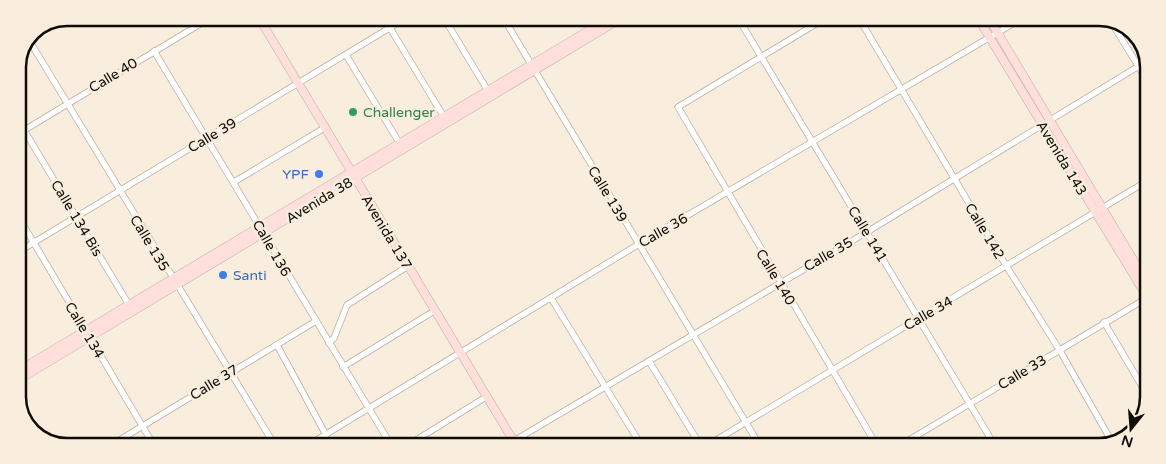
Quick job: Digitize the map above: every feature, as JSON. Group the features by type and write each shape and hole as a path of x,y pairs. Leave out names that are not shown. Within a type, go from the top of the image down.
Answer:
{"main road":[{"name":"Avenida 137","path":"264,26 326,127 353,176 509,438"},
{"name":"Avenida 38","path":"353,176 400,144 488,91 533,68 597,26"},
{"name":"Avenida 38","path":"26,367 87,334 533,68 608,26"},
{"name":"Avenida 143","path":"982,26 1140,286"},
{"name":"Avenida 143","path":"994,26 1140,271"},
{"name":"Avenida 38","path":"26,375 129,305 174,283"}],"street":[{"name":"Calle 40","path":"26,129 196,26"},
{"name":"Calle 39","path":"26,248 393,26"},
{"path":"449,26 488,91"},
{"name":"Calle 139","path":"509,26 755,438"},
{"name":"Calle 141","path":"743,26 990,438"},
{"path":"762,58 814,26"},
{"name":"Calle 142","path":"864,26 1007,267 1059,349 1106,437"},
{"name":"Calle 36","path":"321,438 639,244 1008,26"},
{"path":"390,28 444,117"},
{"path":"1117,31 1139,66"},
{"name":"Calle 135","path":"32,46 174,283 270,438"},
{"name":"Calle 136","path":"154,51 387,438"},
{"path":"346,54 400,144"},
{"name":"Calle 140","path":"762,58 678,107 871,438"},
{"name":"Calle 35","path":"522,438 779,282 867,232 1139,66"},
{"path":"234,182 326,127"},
{"name":"Calle 134 Bis","path":"26,133 129,305"},
{"name":"Calle 34","path":"721,438 1140,186"},
{"name":"Calle 134","path":"26,230 149,438"},
{"path":"329,343 334,338 347,305 408,266"},
{"path":"551,298 637,438"},
{"name":"Calle 33","path":"912,438 1140,302"},
{"path":"343,367 434,311"},
{"name":"Calle 37","path":"124,438 316,321"},
{"path":"1104,322 1140,383"},
{"path":"277,345 326,435"},
{"path":"649,361 695,438"},
{"path":"419,438 486,397"}],"place":[{"name":"Challenger","path":"353,112"},
{"name":"YPF","path":"319,174"},
{"name":"Santi","path":"223,275"}]}
